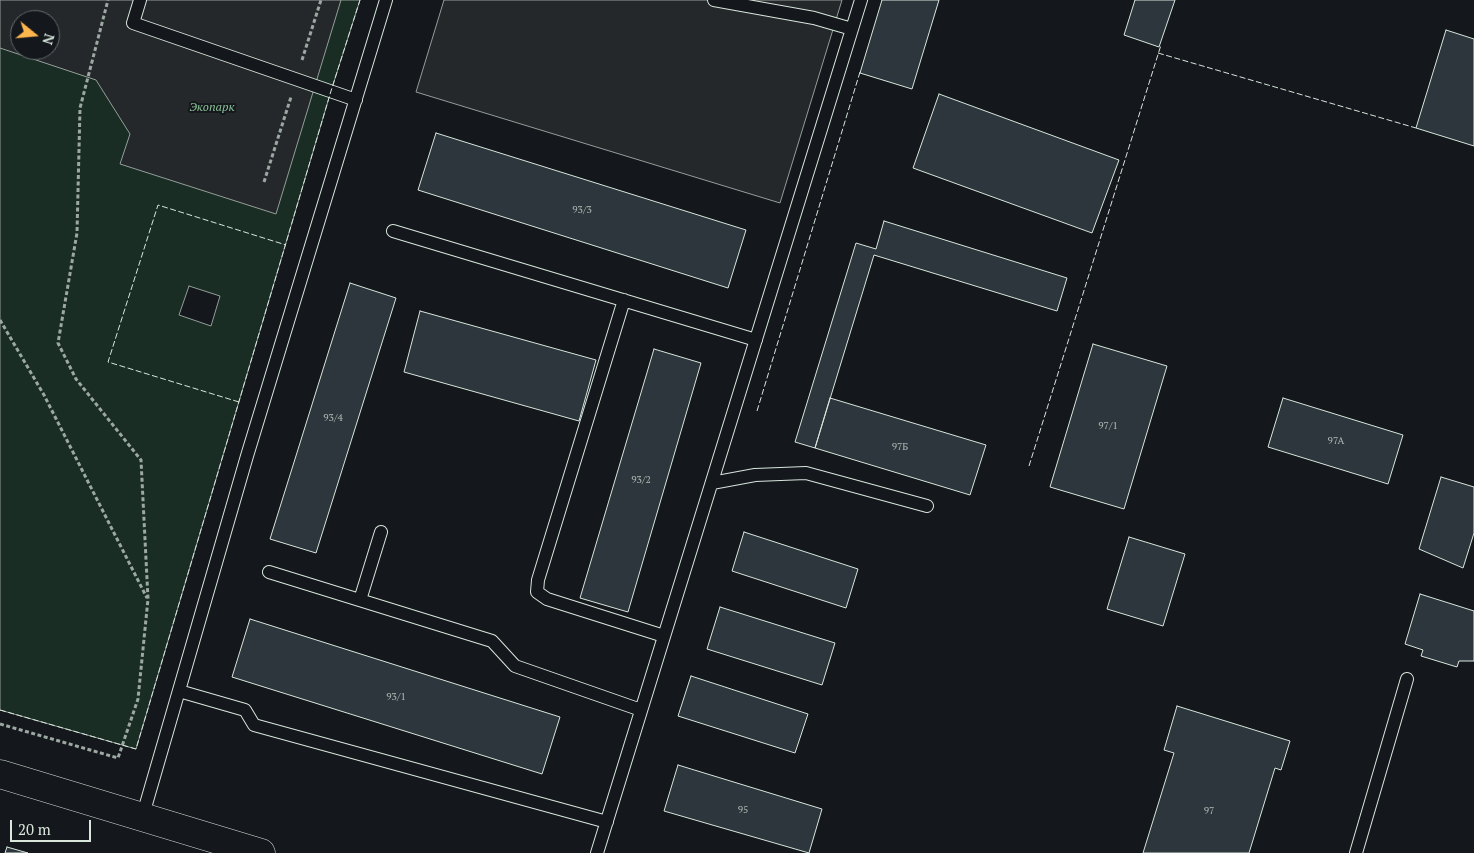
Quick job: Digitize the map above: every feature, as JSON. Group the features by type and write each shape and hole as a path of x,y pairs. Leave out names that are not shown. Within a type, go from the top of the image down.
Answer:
{"main road":[{"path":"0,774 261,853"}],"lane":[{"path":"140,0 133,23 356,100"},
{"path":"142,818 247,456 386,0"},
{"path":"714,0 814,18 852,30"},
{"path":"597,853 861,0"},
{"path":"393,231 756,340"},
{"path":"624,300 538,580 537,592 547,600 664,636"},
{"path":"712,483 755,475 806,473 927,506"},
{"path":"360,600 381,532"},
{"path":"269,572 492,641 515,666 642,710"},
{"path":"1356,853 1407,679"},
{"path":"179,691 245,710 254,725 607,822"}],"path":[{"path":"0,724 118,758 138,699 145,649 148,599 141,460 76,379 58,343 77,233 80,108 108,0"},
{"path":"0,320 44,395 148,599"}],"green space":[{"name":"Экопарк","path":"0,0 360,0 331,91 136,749 0,710","holes":["189,286 220,296 211,326 179,315"]}],"shaded area":[{"path":"0,0 341,0 276,214 120,164 130,134 96,80 36,60 60,60 60,10 10,10 10,51 0,48"},
{"path":"444,0 842,0 780,203 416,92"}],"building":[{"path":"882,0 939,0 912,89 860,73"},
{"path":"1135,0 1175,0 1159,47 1124,35"},
{"path":"1446,30 1474,39 1474,146 1416,128"},
{"path":"939,94 1119,160 1092,233 913,168"},
{"path":"436,133 746,230 728,288 418,190"},
{"path":"884,221 1067,278 1057,311 874,255 815,448 795,442 856,243 876,249"},
{"path":"350,283 396,298 316,553 270,539"},
{"path":"420,311 596,360 579,421 404,372"},
{"path":"1093,344 1167,366 1124,509 1050,487"},
{"path":"654,349 701,363 628,612 580,598"},
{"path":"830,398 986,445 970,495 815,448"},
{"path":"1283,398 1403,435 1388,484 1268,447"},
{"path":"1441,477 1474,487 1474,533 1463,568 1419,549"},
{"path":"744,532 858,569 846,608 732,571"},
{"path":"1129,537 1185,554 1163,626 1107,609"},
{"path":"1420,594 1474,611 1474,661 1459,661 1457,667 1421,656 1423,650 1405,644"},
{"path":"720,607 835,643 822,685 707,649"},
{"path":"250,619 560,717 542,774 232,677"},
{"path":"691,676 808,714 795,753 678,716"},
{"path":"1177,706 1290,741 1281,770 1275,768 1249,853 1143,853 1174,753 1164,750"},
{"path":"678,765 822,809 809,853 664,811"},
{"path":"7,847 28,853 5,853"}],"fence":[{"path":"0,710 136,749 331,91 360,0"},
{"path":"1029,466 1161,45"},
{"path":"1158,53 1416,128"},
{"path":"757,411 860,72"},
{"path":"239,402 108,362 158,205 286,245"}]}
